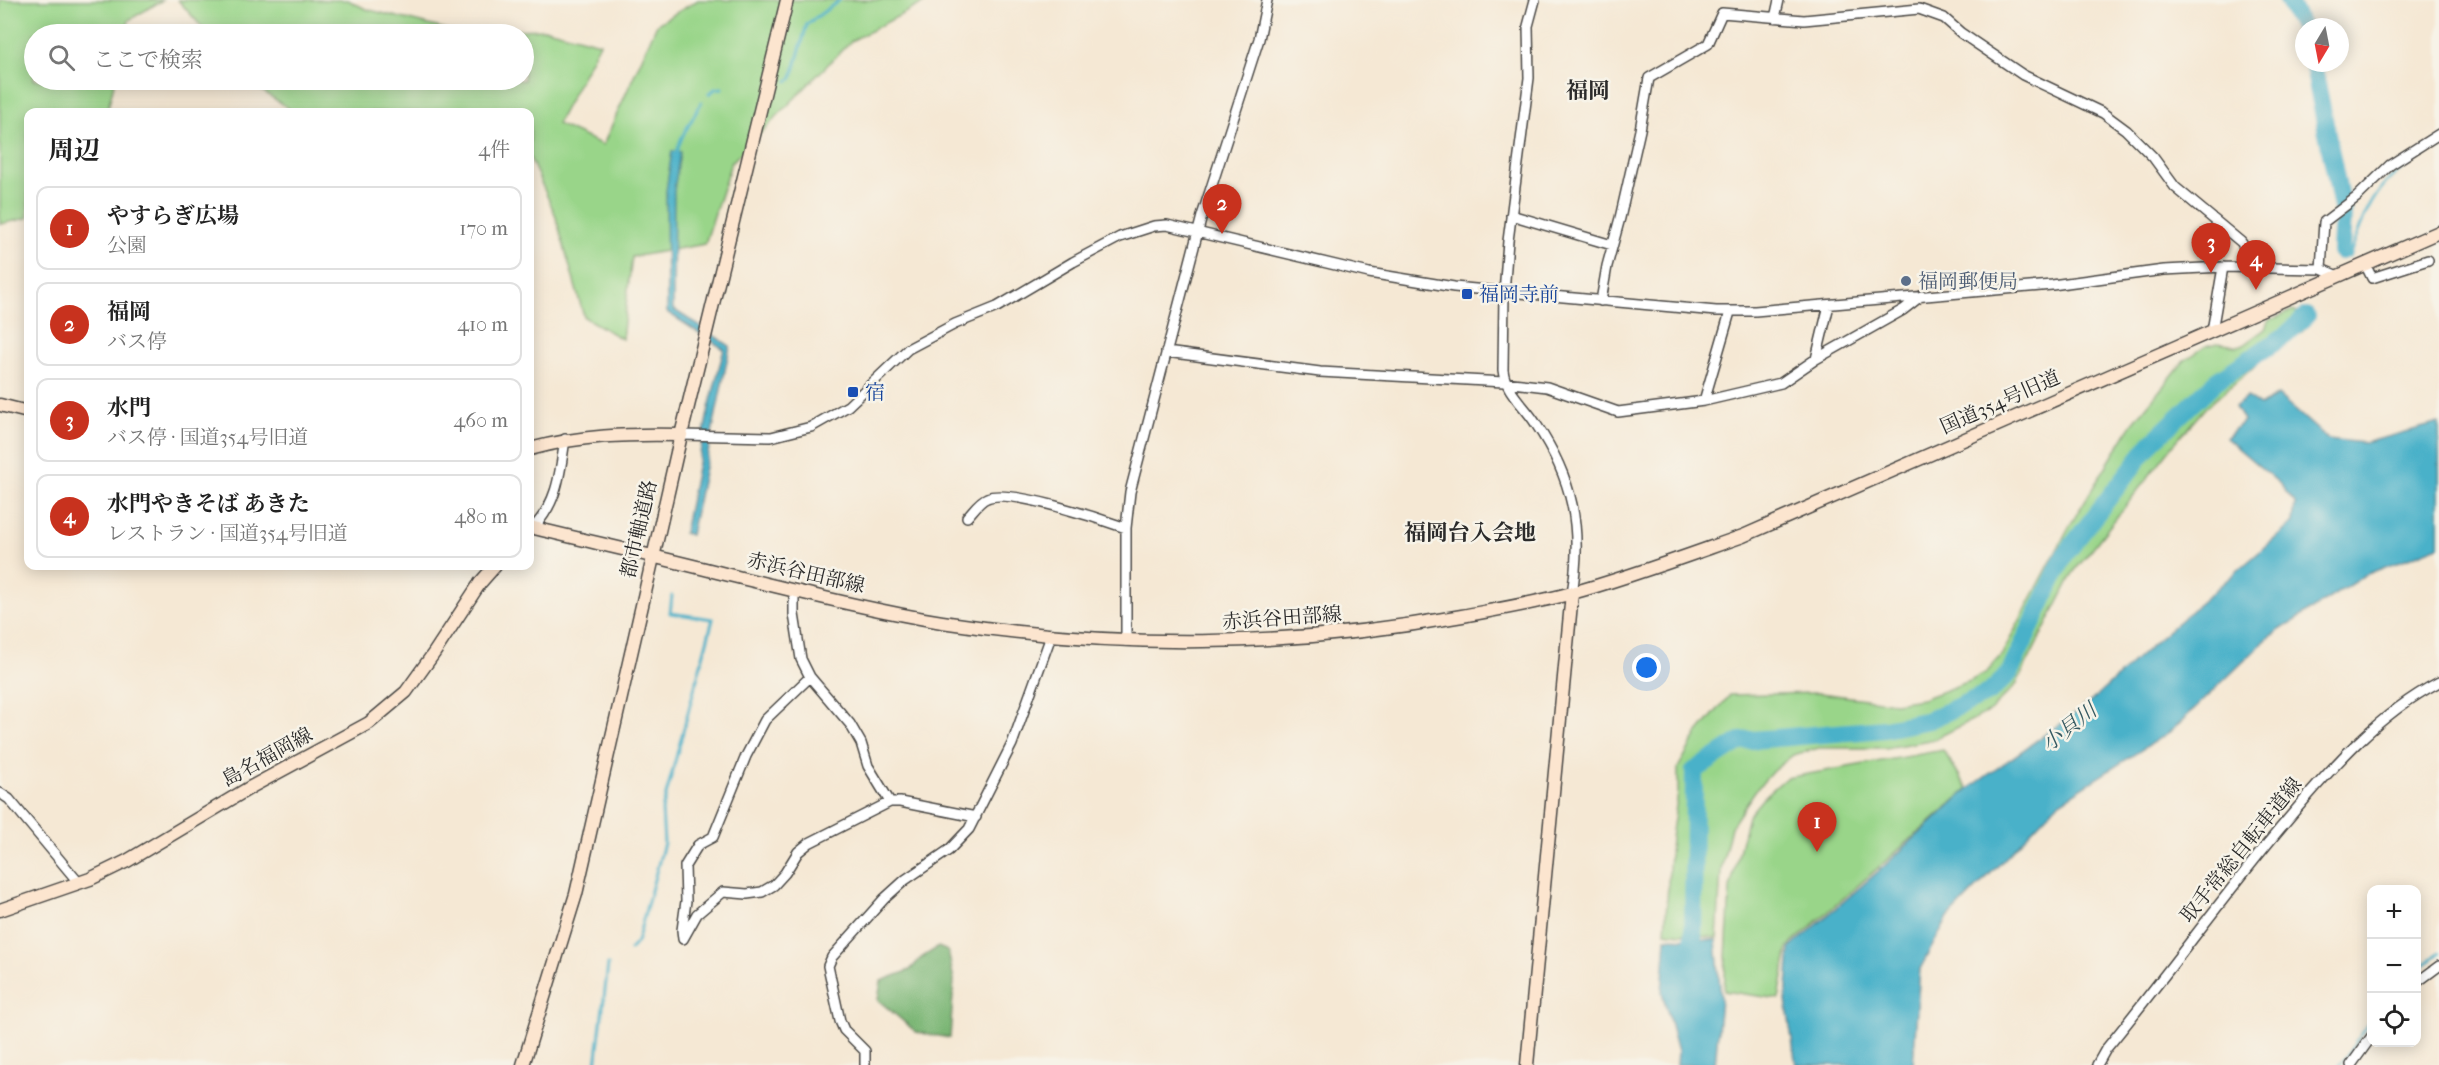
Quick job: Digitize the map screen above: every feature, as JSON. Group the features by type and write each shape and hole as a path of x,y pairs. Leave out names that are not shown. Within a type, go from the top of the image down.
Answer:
{"main road":[{"name":"都市軸道路","path":"523,1065 576,894 681,435 787,0"},
{"name":"国道354号旧道","path":"1572,593 1743,536 2439,232"},
{"path":"0,405 24,411"},
{"path":"534,448 565,439 620,435 681,435"},
{"name":"赤浜谷田部線","path":"534,530 794,591 939,621 1051,636 1126,641 1187,643 1318,637 1433,621 1572,593"},
{"name":"島名福岡線","path":"0,909 79,883 127,861 251,787 369,723 406,692 480,583 491,570"},
{"path":"1527,1065 1572,593"}],"street":[{"path":"1126,641 1126,528 1130,492 1198,232 1259,39 1267,0"},
{"path":"1535,0 1527,26 1529,78 1511,215 1504,293 1504,382 1537,424 1567,481 1576,521 1578,547 1572,593"},
{"path":"1775,18 1779,0"},
{"path":"1601,301 1640,130 1649,78 1708,44 1722,13 1804,20 1919,9 1944,18 1961,33 2023,75 2103,113 2126,130 2153,157 2175,188 2241,242 2258,267"},
{"path":"2321,269 2324,222 2347,206 2390,165 2439,134"},
{"path":"1511,215 1612,245"},
{"path":"681,435 764,438 786,435 811,427 848,406 908,349 965,319 997,307 1120,237 1139,230 1167,225 1369,273 1504,293 1730,312 2052,285 2164,270 2223,267 2321,269 2338,276"},
{"path":"2366,264 2372,278 2428,260"},
{"path":"2212,331 2223,267"},
{"path":"1166,352 1320,372 1504,382 1547,387 1618,412 1704,401 1781,383 1816,359 1903,310 1921,297"},
{"path":"1816,359 1829,305"},
{"path":"1704,401 1730,312"},
{"path":"534,526 544,517 556,494 565,439"},
{"path":"967,517 986,498 1001,496 1042,504 1126,528"},
{"path":"794,591 798,647 810,677 850,724 861,743 868,766 890,802"},
{"path":"865,1065 866,1052 844,1030 840,1021 828,966 832,957 884,899 905,880 949,850 969,829 1012,744 1051,636"},
{"path":"810,677 765,720 746,756 713,837 698,845 686,866 683,939 697,915 723,892 747,894 762,892 774,885 785,873 798,852 809,843 890,802 976,817"},
{"name":"取手常総自転車道線","path":"2097,1065 2106,1048 2257,855 2319,783 2358,741 2398,709 2439,682"},
{"path":"0,793 9,799 79,883"},
{"path":"0,804 9,799"},
{"path":"2421,979 2439,966"},
{"path":"2351,1065 2367,1043"}],"green space":[{"path":"0,0 163,0 129,20 128,24 24,24 24,90 112,90 108,108 24,108 24,219 0,224"},
{"path":"178,0 348,0 366,9 425,24 199,24"},
{"path":"698,0 929,0 851,41 731,163 705,244 632,257 622,339 584,317 555,214 534,167 534,108 288,108 261,90 534,90 534,29 547,29 600,43 557,124 603,145 657,24"},
{"path":"2293,310 2311,319 2303,331 2261,361 2206,407 2174,444 2073,573 2016,685 1990,711 1935,739 1886,748 1819,748 1793,755 1773,771 1755,791 1731,827 1721,870 1717,938 1665,932 1671,838 1678,793 1678,768 1697,734 1730,695 1820,693 1895,703 1922,699 1987,672 2002,654 2070,525 2132,424 2184,361 2206,346 2218,343 2243,345 2265,329 2268,321"},
{"path":"1943,750 1968,789 1788,947 1779,999 1724,991 1730,888 1748,816 1764,797 1786,778"},
{"path":"938,947 948,951 954,980 950,1038 916,1032 878,1000 881,981 910,970 921,958"}],"water":[{"path":"672,151 680,152 674,191 673,309 730,346 691,535 684,533 709,408 724,349 667,312 666,191"},
{"name":"小貝川","path":"2278,395 2328,439 2365,443 2439,423 2439,546 2365,575 2269,637 2171,731 2058,803 1947,919 1920,969 1913,1065 1796,1065 1786,1000 1790,948 1968,789 2088,704 2156,641 2293,523 2295,503 2280,484 2226,438 2243,421 2235,407 2247,397 2260,406"},
{"path":"1666,938 1716,940 1721,999 1715,1065 1677,1065 1678,1051 1662,992"}],"waterway":[{"path":"788,81 792,78 807,24 840,0"},
{"path":"2288,0 2297,18"},
{"path":"2315,72 2343,213 2341,251"},
{"path":"709,94 715,89 722,88"},
{"path":"675,155 701,103"},
{"path":"2349,257 2364,218 2380,190 2404,167 2439,144"},
{"path":"1693,961 1694,771 1740,741 1885,729 1929,720 1990,692 2009,674 2064,556 2151,443 2216,381 2286,335 2306,316"},
{"path":"630,950 637,942 664,843 662,810 713,619 670,613 672,596"},
{"path":"2421,967 2439,953"},
{"path":"596,1065 608,965"},
{"path":"2340,1065 2367,1026"}],"place":[{"name":"福岡","path":"1222,234"},
{"name":"水門","path":"2211,273"},
{"name":"福岡郵便局","path":"1906,281"},
{"name":"水門やきそば あきた","path":"2256,290"},
{"name":"福岡寺前","path":"1467,294"},
{"name":"宿","path":"853,392"},
{"name":"やすらぎ広場","path":"1817,852"}],"district":[{"name":"福岡","path":"1588,91"},
{"name":"福岡台入会地","path":"1470,533"}]}
